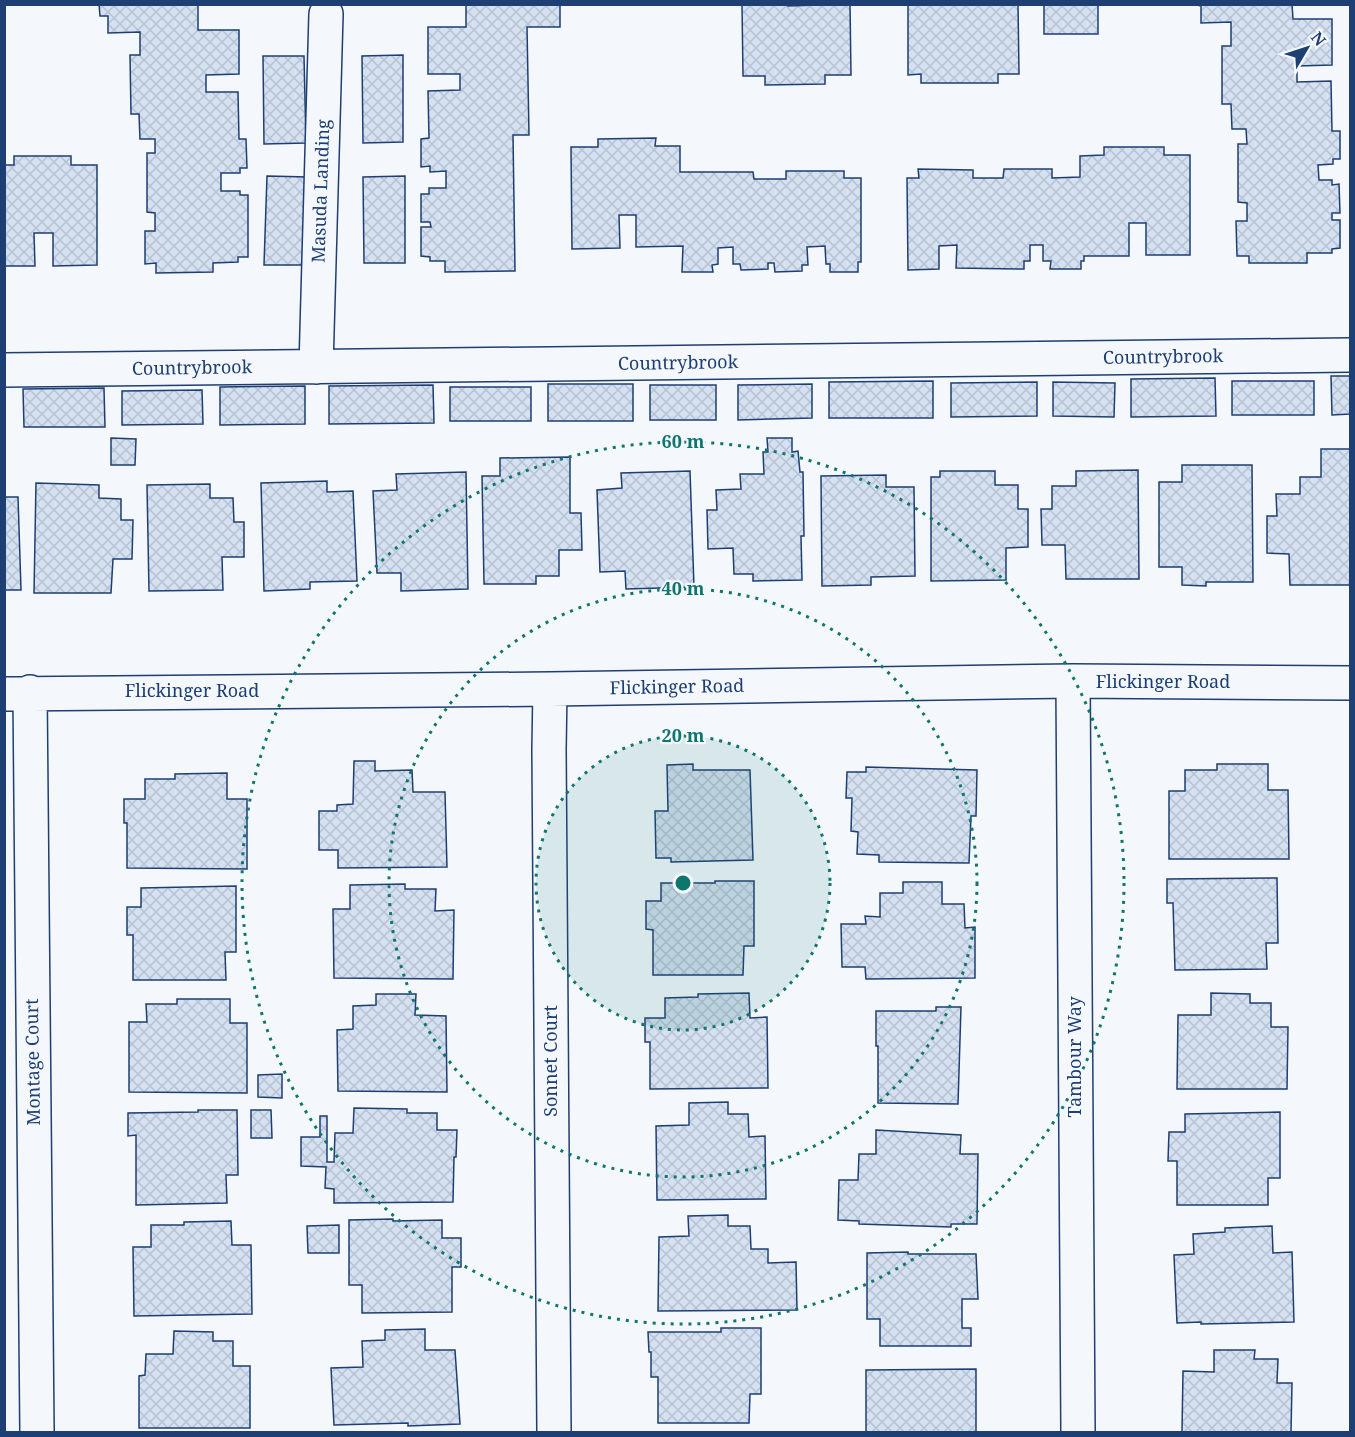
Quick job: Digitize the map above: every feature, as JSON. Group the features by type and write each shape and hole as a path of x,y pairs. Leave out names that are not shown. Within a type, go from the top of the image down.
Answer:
{"street":[{"name":"Masuda Landing","path":"316,367 326,14"},
{"name":"Countrybrook","path":"4,370 1350,355"},
{"name":"Flickinger Road","path":"17,693 550,689 1073,681 1350,683"},
{"name":"Tambour Way","path":"1073,681 1078,1432"},
{"name":"Sonnet Court","path":"550,689 554,1432"},
{"name":"Montage Court","path":"17,693 37,1432"}],"building":[{"path":"99,4 198,4 198,30 239,30 239,74 206,75 206,92 238,92 239,139 246,139 247,168 240,168 240,173 221,173 221,191 240,191 240,195 248,195 248,257 238,257 238,262 213,263 213,272 156,273 156,263 145,264 145,231 155,231 155,213 147,212 147,153 155,153 155,139 140,139 139,114 131,114 130,55 140,55 140,32 108,33 108,16 100,16"},
{"path":"466,4 560,4 560,27 527,27 529,135 513,135 515,271 445,272 445,261 430,261 430,257 421,256 421,227 431,227 430,222 421,222 421,194 429,194 429,188 446,188 446,171 430,172 430,166 421,167 421,139 429,138 428,91 460,90 460,74 428,74 428,27 466,27"},
{"path":"742,4 788,4 788,6 850,4 851,75 825,75 825,84 765,85 765,76 743,76"},
{"path":"908,4 1018,4 1019,74 998,74 998,83 921,83 921,74 908,75"},
{"path":"1044,4 1098,4 1098,34 1044,34"},
{"path":"1192,4 1292,4 1293,19 1332,19 1332,65 1297,66 1297,82 1331,81 1332,131 1340,131 1340,159 1333,159 1333,164 1318,165 1319,180 1332,180 1332,185 1339,184 1340,213 1332,213 1332,220 1340,220 1340,248 1332,249 1332,253 1307,253 1307,263 1249,263 1249,256 1237,256 1236,221 1247,221 1247,203 1238,202 1238,144 1247,144 1246,129 1232,129 1231,104 1222,104 1222,46 1231,46 1231,22 1201,23 1201,6"},
{"path":"403,55 403,142 363,143 362,56"},
{"path":"263,56 304,56 306,143 264,144"},
{"path":"656,138 655,146 680,146 680,172 753,172 754,179 786,179 786,171 844,171 844,178 861,178 861,262 858,262 858,272 830,272 830,264 826,264 825,246 807,247 808,265 802,265 802,271 775,272 774,263 768,263 768,269 741,270 740,264 733,264 733,247 718,248 718,264 712,265 713,272 682,272 683,246 636,247 636,215 619,215 620,248 572,249 571,147 598,147 598,139"},
{"path":"1104,147 1164,147 1164,155 1190,155 1190,255 1146,255 1146,223 1129,223 1129,256 1084,256 1081,269 1050,269 1051,261 1043,261 1043,245 1030,245 1030,261 1024,261 1024,269 956,268 957,245 939,246 939,269 908,270 907,178 919,178 918,169 973,170 973,178 1003,178 1004,169 1052,169 1052,178 1080,177 1080,156 1104,155"},
{"path":"14,156 71,156 71,165 97,165 97,265 53,266 53,233 34,233 35,266 4,266 4,165 14,165"},
{"path":"267,176 308,177 305,265 264,265"},
{"path":"405,176 405,263 364,263 363,177"},
{"path":"1331,376 1350,376 1350,414 1332,415"},
{"path":"1215,378 1216,416 1131,417 1131,379"},
{"path":"933,381 933,418 829,418 829,382"},
{"path":"1232,381 1314,381 1314,415 1232,415"},
{"path":"1037,382 1037,416 951,417 951,383"},
{"path":"1053,382 1115,383 1114,417 1053,416"},
{"path":"548,384 633,384 633,421 548,421"},
{"path":"812,384 812,418 738,420 738,385"},
{"path":"433,385 434,423 329,424 329,386"},
{"path":"650,385 716,385 716,420 650,420"},
{"path":"305,386 305,424 220,425 220,387"},
{"path":"450,387 531,387 531,421 450,421"},
{"path":"104,388 105,427 24,427 23,389"},
{"path":"202,390 203,424 122,425 122,391"},
{"path":"111,438 136,439 135,465 111,465"},
{"path":"767,438 792,438 792,452 798,451 800,472 803,472 802,580 753,581 753,574 734,574 733,548 708,549 707,510 717,510 716,490 741,489 740,474 764,474 763,452 768,452"},
{"path":"1321,449 1350,449 1350,585 1290,585 1289,554 1267,553 1267,516 1277,516 1276,494 1300,494 1300,477 1321,477"},
{"path":"570,457 570,513 581,513 582,550 559,550 559,576 536,576 536,584 484,584 482,476 500,476 500,458"},
{"path":"1182,465 1252,465 1253,582 1206,582 1206,586 1182,585 1182,567 1159,567 1159,482 1182,482"},
{"path":"1138,470 1139,579 1066,579 1065,545 1042,545 1041,509 1052,509 1052,486 1076,486 1076,471"},
{"path":"690,471 694,587 626,589 625,571 600,572 597,490 622,488 621,473"},
{"path":"940,471 995,471 995,485 1018,485 1018,509 1028,509 1028,547 1006,548 1006,580 931,581 931,477 940,477"},
{"path":"466,472 468,589 401,591 401,573 377,573 373,491 397,490 396,474"},
{"path":"886,475 886,487 914,487 915,576 871,577 871,585 822,586 821,476"},
{"path":"327,481 327,492 353,491 357,581 310,582 310,589 264,591 261,483"},
{"path":"36,483 99,485 99,498 121,499 121,520 133,520 132,559 113,559 111,593 34,593"},
{"path":"210,484 210,498 233,498 234,522 244,522 244,557 222,557 223,590 149,591 147,485"},
{"path":"4,497 18,497 21,590 4,590"},
{"path":"354,761 375,761 375,771 412,770 413,792 445,792 447,867 338,868 338,850 319,850 319,811 337,811 337,805 353,804"},
{"path":"693,764 693,770 750,770 753,860 671,862 671,858 656,858 655,811 668,811 667,765"},
{"path":"1217,764 1268,764 1268,790 1288,790 1289,859 1169,859 1169,791 1185,791 1185,770 1217,770"},
{"path":"866,767 977,770 976,816 971,816 969,863 879,862 879,855 857,854 858,832 851,831 852,798 846,798 847,772 866,772"},
{"path":"227,773 227,799 247,799 247,869 127,868 127,823 124,823 124,799 145,799 145,779 175,779 175,774"},
{"path":"1277,878 1278,943 1266,943 1267,969 1175,970 1173,903 1167,903 1167,879"},
{"path":"715,881 754,881 754,946 744,946 743,975 653,975 653,930 646,929 646,901 661,901 661,883 715,883"},
{"path":"903,882 942,882 942,904 964,904 965,928 975,927 975,978 866,979 865,967 842,967 841,924 866,924 865,916 880,917 880,893 903,893"},
{"path":"405,884 405,889 436,889 435,911 454,910 453,979 334,978 333,909 350,909 350,885"},
{"path":"236,886 236,952 225,952 226,980 133,980 133,935 127,935 127,907 141,907 141,888"},
{"path":"749,993 750,1018 767,1017 768,1088 650,1089 650,1042 645,1042 645,1018 665,1018 665,998 698,997 698,994"},
{"path":"1211,993 1250,994 1250,1003 1271,1003 1271,1027 1288,1027 1287,1089 1177,1089 1178,1015 1211,1015"},
{"path":"376,994 416,994 415,1015 446,1016 447,1092 338,1091 337,1030 353,1029 353,1006 376,1005"},
{"path":"177,999 230,999 230,1023 247,1023 247,1093 129,1092 129,1022 147,1022 146,1004 177,1004"},
{"path":"936,1007 961,1007 958,1104 878,1103 876,1011 936,1011"},
{"path":"282,1074 282,1098 258,1097 258,1075"},
{"path":"728,1102 728,1114 748,1114 749,1137 765,1136 766,1199 657,1200 656,1126 689,1125 689,1103"},
{"path":"354,1108 407,1109 407,1113 437,1113 437,1130 457,1130 453,1202 334,1203 334,1189 325,1188 326,1167 301,1166 301,1137 320,1137 320,1116 327,1116 327,1162 334,1162 335,1133 353,1133"},
{"path":"198,1110 237,1110 238,1175 226,1175 227,1203 136,1205 136,1135 128,1136 128,1113 198,1112"},
{"path":"251,1110 271,1110 272,1138 251,1138"},
{"path":"1280,1112 1280,1178 1268,1178 1268,1205 1177,1205 1177,1161 1168,1161 1169,1132 1185,1132 1185,1114"},
{"path":"876,1130 961,1135 960,1154 978,1154 977,1224 951,1224 951,1227 859,1224 859,1221 838,1220 839,1180 858,1180 859,1154 876,1154"},
{"path":"728,1215 728,1226 750,1226 751,1249 768,1249 768,1263 796,1262 797,1310 658,1311 659,1237 689,1236 688,1216"},
{"path":"393,1219 393,1221 442,1220 442,1238 461,1238 461,1267 452,1267 452,1312 362,1313 362,1285 349,1285 349,1220"},
{"path":"231,1221 232,1245 251,1245 252,1314 134,1316 133,1247 151,1247 151,1225"},
{"path":"339,1225 339,1253 308,1253 307,1226"},
{"path":"1272,1226 1273,1253 1292,1252 1294,1322 1177,1323 1174,1255 1194,1254 1193,1234 1225,1232 1225,1228"},
{"path":"908,1252 908,1254 976,1254 978,1299 962,1299 962,1328 971,1328 971,1346 880,1346 880,1319 867,1319 867,1253"},
{"path":"721,1328 761,1328 761,1394 750,1394 749,1423 658,1423 658,1377 651,1377 648,1332 721,1332"},
{"path":"425,1329 425,1350 455,1350 460,1424 334,1425 331,1368 363,1367 362,1341 385,1340 385,1330"},
{"path":"174,1331 213,1332 213,1341 233,1341 233,1366 250,1366 250,1428 139,1428 139,1376 145,1375 146,1354 173,1354"},
{"path":"1214,1350 1255,1350 1254,1359 1278,1359 1277,1383 1292,1383 1291,1432 1182,1432 1183,1371 1214,1372"},
{"path":"976,1369 976,1432 866,1432 866,1370"}]}
